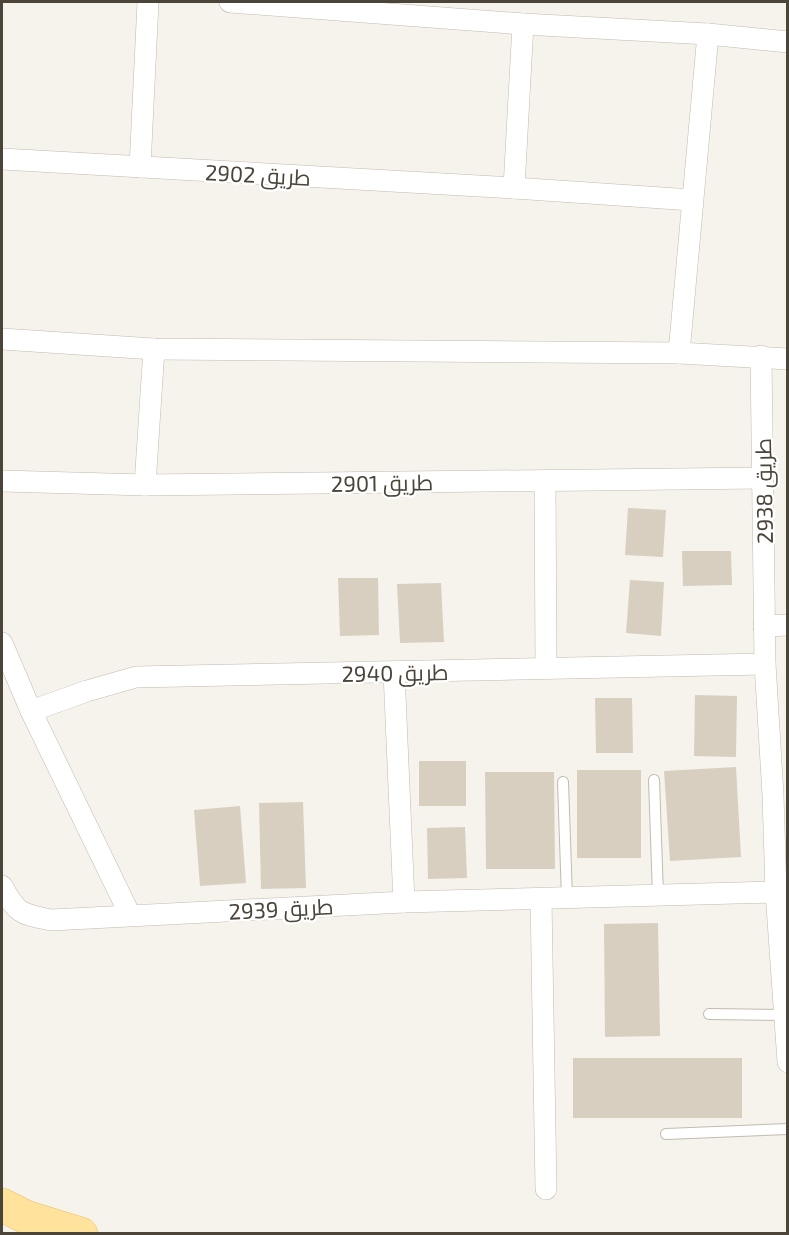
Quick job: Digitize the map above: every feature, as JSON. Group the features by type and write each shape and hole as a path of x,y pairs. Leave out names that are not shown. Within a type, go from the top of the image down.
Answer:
{"main road":[{"path":"2,1205 26,1217 81,1233"}],"street":[{"path":"140,167 148,2"},
{"path":"230,2 331,5 523,24 708,34 788,42"},
{"path":"514,188 523,24"},
{"path":"679,353 708,34"},
{"name":"طريق 2902","path":"2,159 692,200"},
{"path":"2,339 154,349 679,353 788,359"},
{"path":"145,485 154,349"},
{"name":"طريق 2938","path":"761,356 765,664 780,795 780,900 788,1062"},
{"name":"طريق 2901","path":"2,482 145,485 763,478"},
{"path":"545,481 546,667"},
{"path":"764,626 788,625"},
{"path":"2,643 31,711 130,915"},
{"name":"طريق 2940","path":"31,711 136,677 765,664"},
{"path":"394,672 404,902"},
{"name":"طريق 2939","path":"2,886 8,899 22,914 51,920 404,902 658,896 780,900"},
{"path":"541,899 546,1189"}],"lane":[{"path":"654,780 658,896"},
{"path":"563,782 567,898"},
{"path":"709,1014 784,1015"},
{"path":"666,1134 788,1129"}],"building":[{"path":"628,508 666,510 663,557 625,555"},
{"path":"682,551 731,551 732,585 683,586"},
{"path":"338,578 378,578 379,635 340,636"},
{"path":"630,580 664,582 661,636 626,633"},
{"path":"441,583 444,642 400,643 397,584"},
{"path":"695,695 737,696 736,757 694,756"},
{"path":"595,698 632,698 633,753 596,753"},
{"path":"419,761 466,761 466,806 419,806"},
{"path":"736,767 741,857 670,861 664,771"},
{"path":"577,770 641,770 641,858 577,858"},
{"path":"485,772 554,772 555,869 486,869"},
{"path":"303,802 306,888 261,889 259,803"},
{"path":"240,806 246,883 200,886 194,810"},
{"path":"465,827 467,878 428,879 427,828"},
{"path":"658,923 660,1036 605,1037 604,924"},
{"path":"573,1058 742,1058 742,1118 573,1118"}]}
